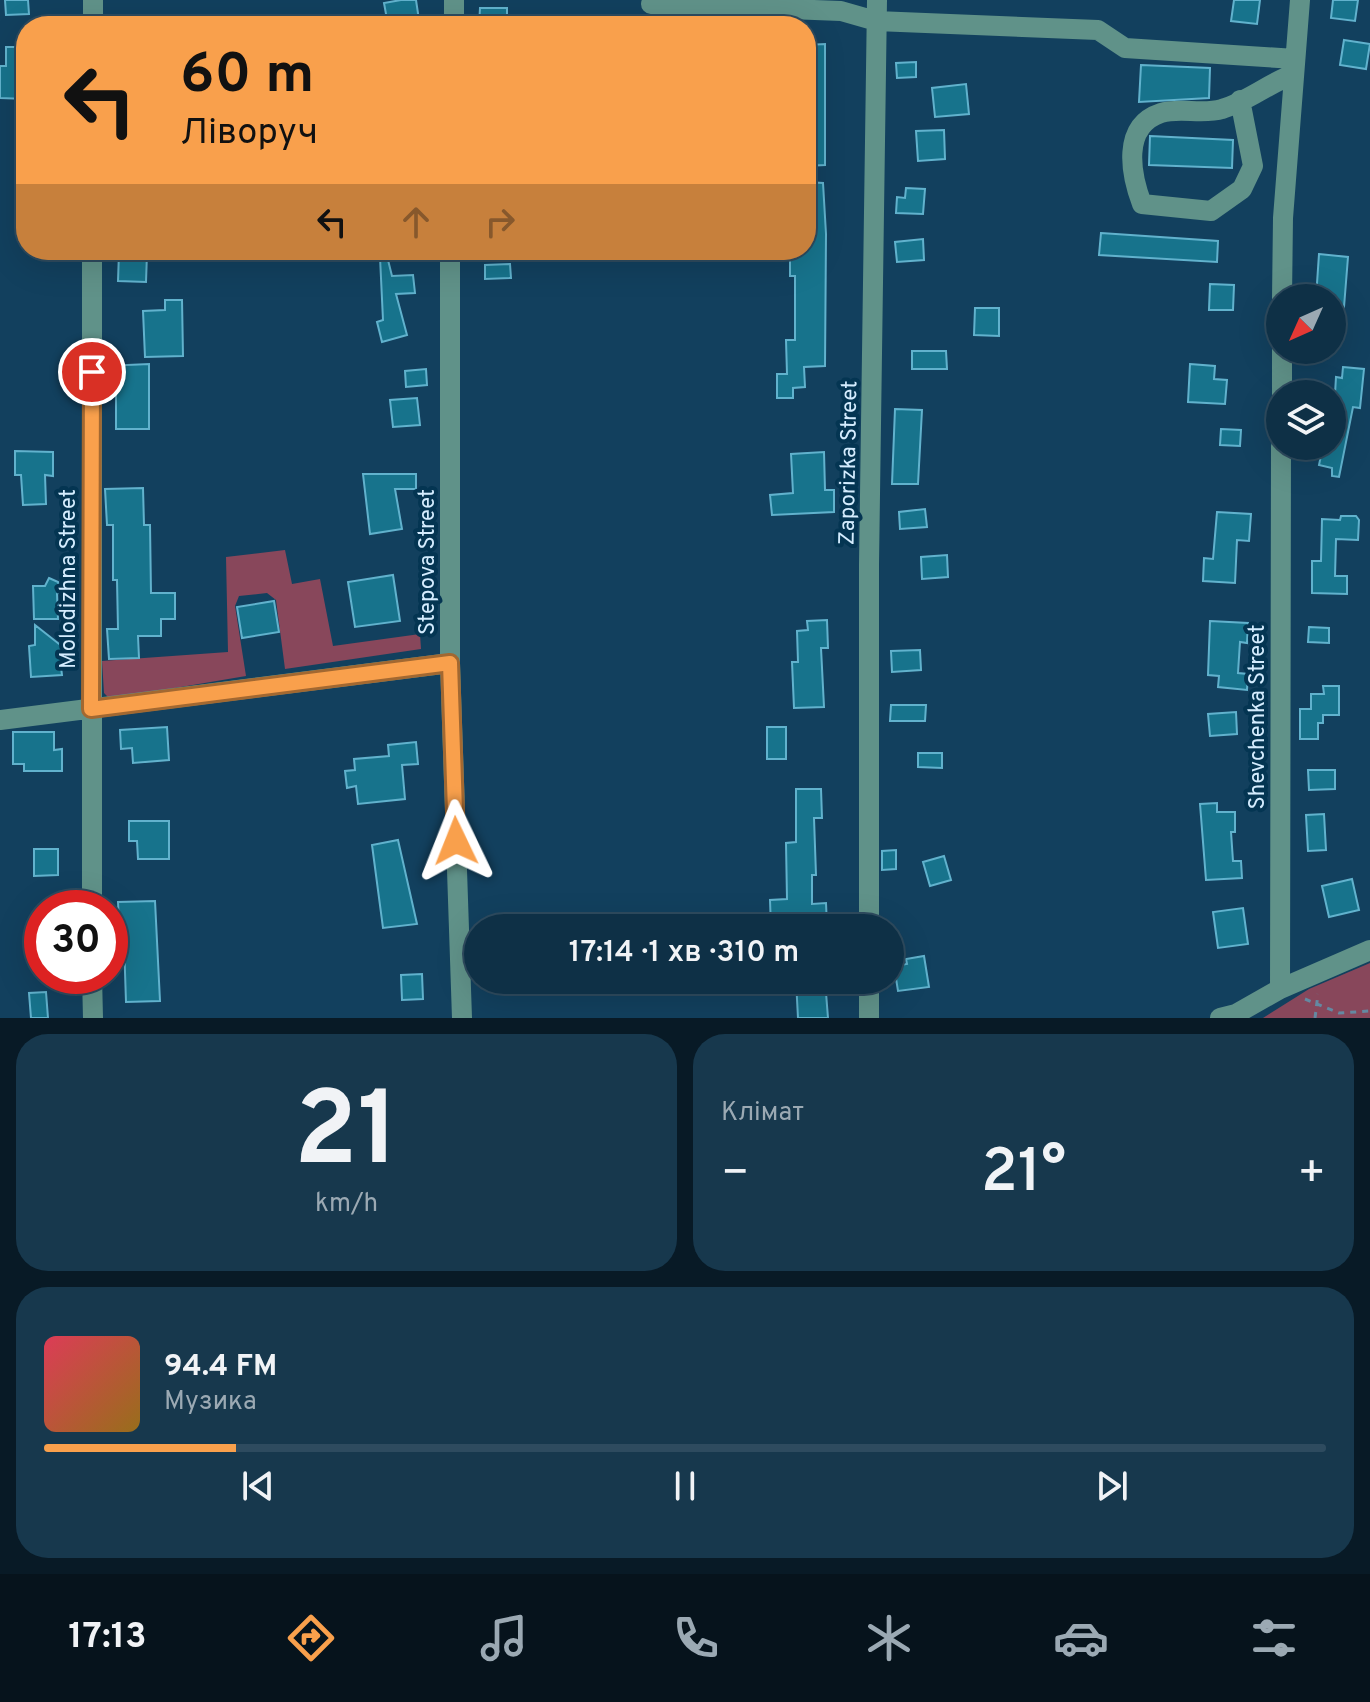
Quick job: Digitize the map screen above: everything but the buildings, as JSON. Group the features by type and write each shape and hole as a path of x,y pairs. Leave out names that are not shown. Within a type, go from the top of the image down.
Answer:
{"street":[{"name":"Zaporizka Street","path":"869,914 869,565 877,0"},
{"path":"1282,284 1283,218 1300,0"},
{"path":"651,4 841,11 876,21 1098,30 1125,48 1295,67"},
{"path":"1240,100 1253,166 1242,189 1211,211 1142,204 1133,179 1131,144 1147,120 1163,112 1223,109 1295,67"},
{"name":"Molodizhna Street","path":"92,260 92,890"},
{"name":"Stepova Street","path":"450,260 450,663 462,1018"},
{"name":"Shevchenka Street","path":"1280,989 1281,460"},
{"path":"0,720 450,663"},
{"path":"1220,1018 1236,1014 1280,989 1370,950"},
{"path":"92,994 93,1018"},
{"path":"869,994 869,1018"}],"path":[{"path":"1280,989 1339,1013 1370,1011"}],"shaded area":[{"path":"285,550 292,584 320,579 333,646 420,634 421,649 285,669 276,600 267,593 239,596 235,606 246,676 110,699 104,693 102,661 228,652 226,557"},
{"path":"1370,963 1370,1018 1263,1018 1309,989"}],"route":[{"path":"92,372 91,709 450,663 456,841"}]}
